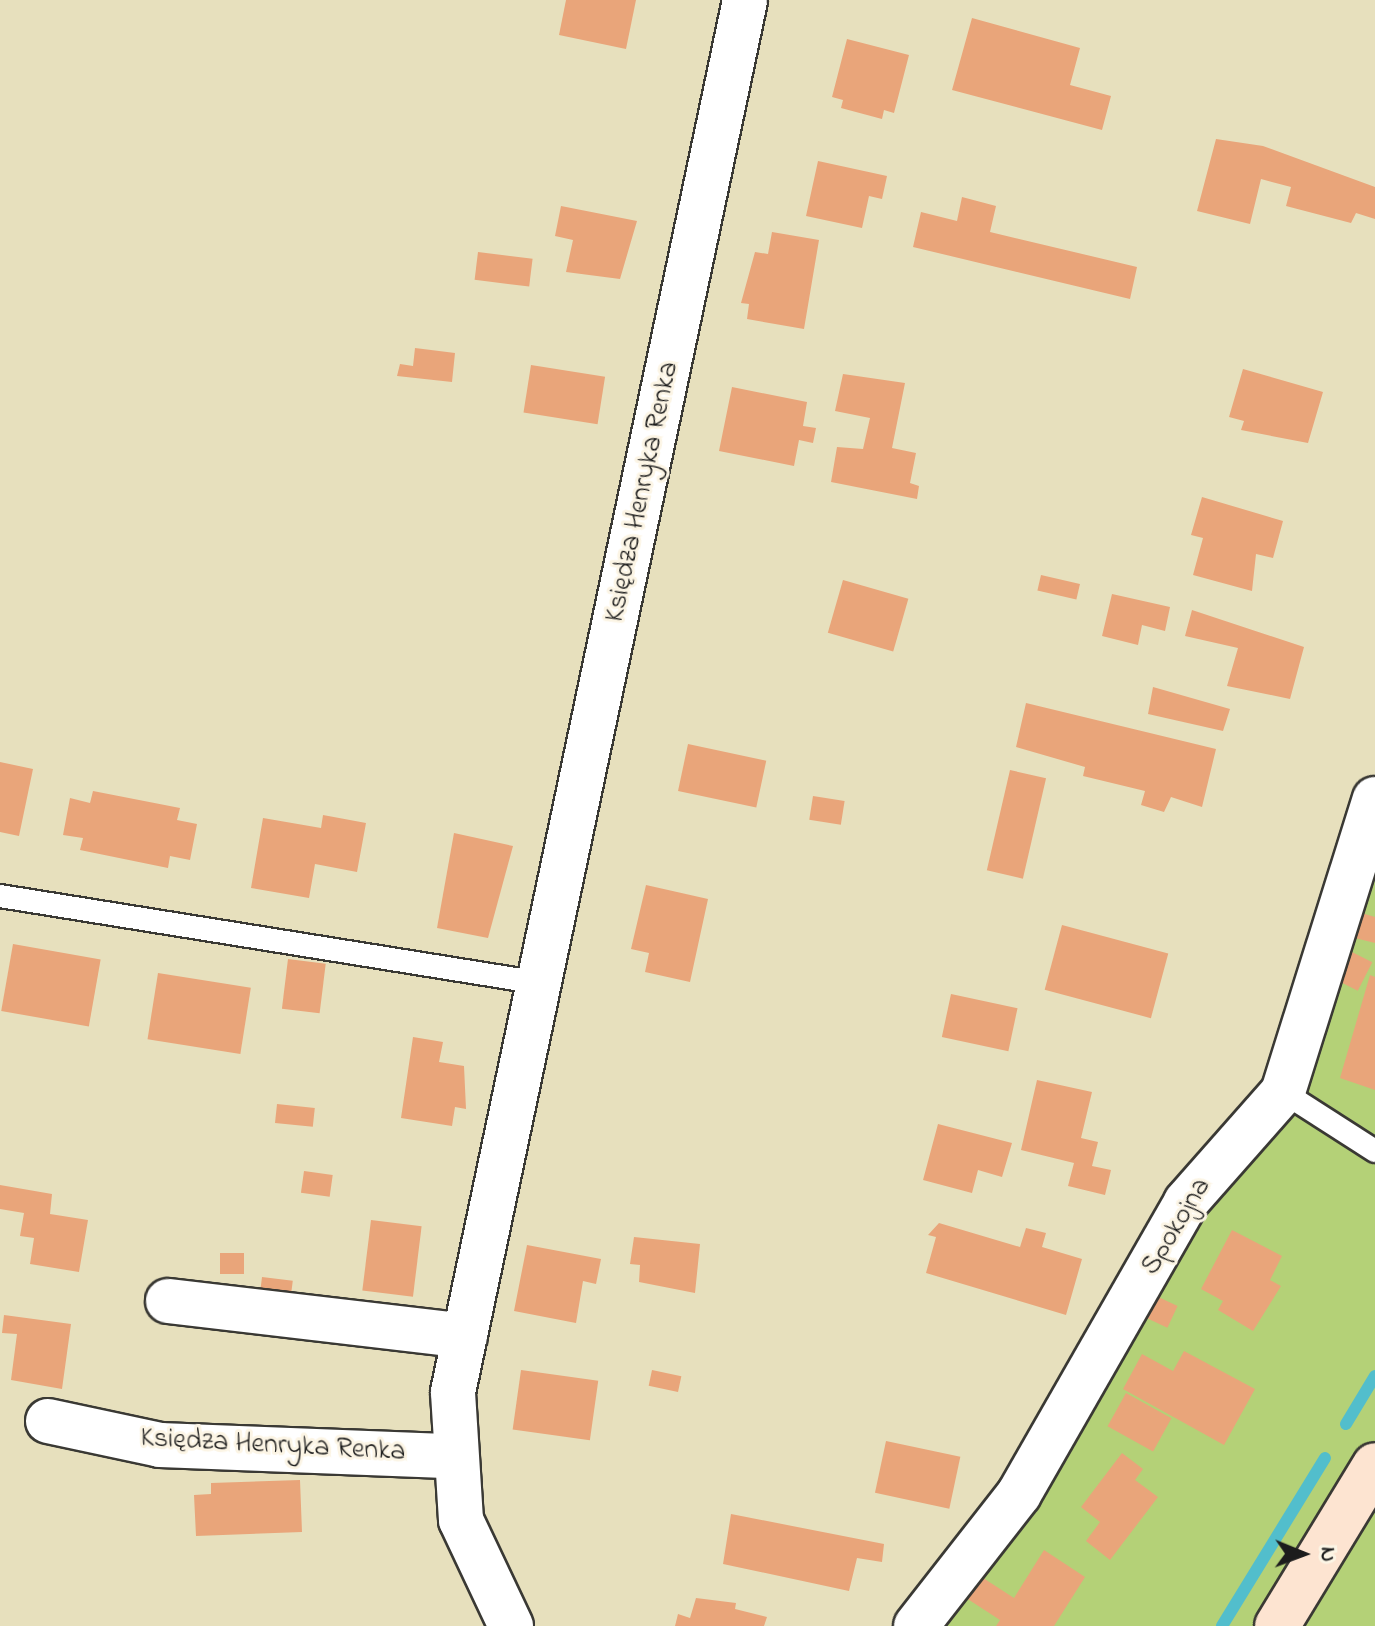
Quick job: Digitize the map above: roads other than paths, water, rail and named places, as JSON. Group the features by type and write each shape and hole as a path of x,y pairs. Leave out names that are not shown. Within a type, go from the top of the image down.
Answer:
{"street":[{"name":"Księdza Henryka Renka","path":"511,1626 461,1520 452,1456 453,1392 745,0"},
{"name":"Spokojna","path":"916,1626 1019,1494 1186,1202 1283,1092 1375,799"},
{"path":"168,1301 465,1336"},
{"name":"Księdza Henryka Renka","path":"48,1421 160,1445 452,1456"},
{"path":"1277,1626 1375,1465"}],"lane":[{"path":"0,896 540,983"},
{"path":"1283,1092 1375,1151"}],"waterway":[{"path":"1346,1424 1375,1376"},
{"path":"1222,1626 1325,1458"}]}
